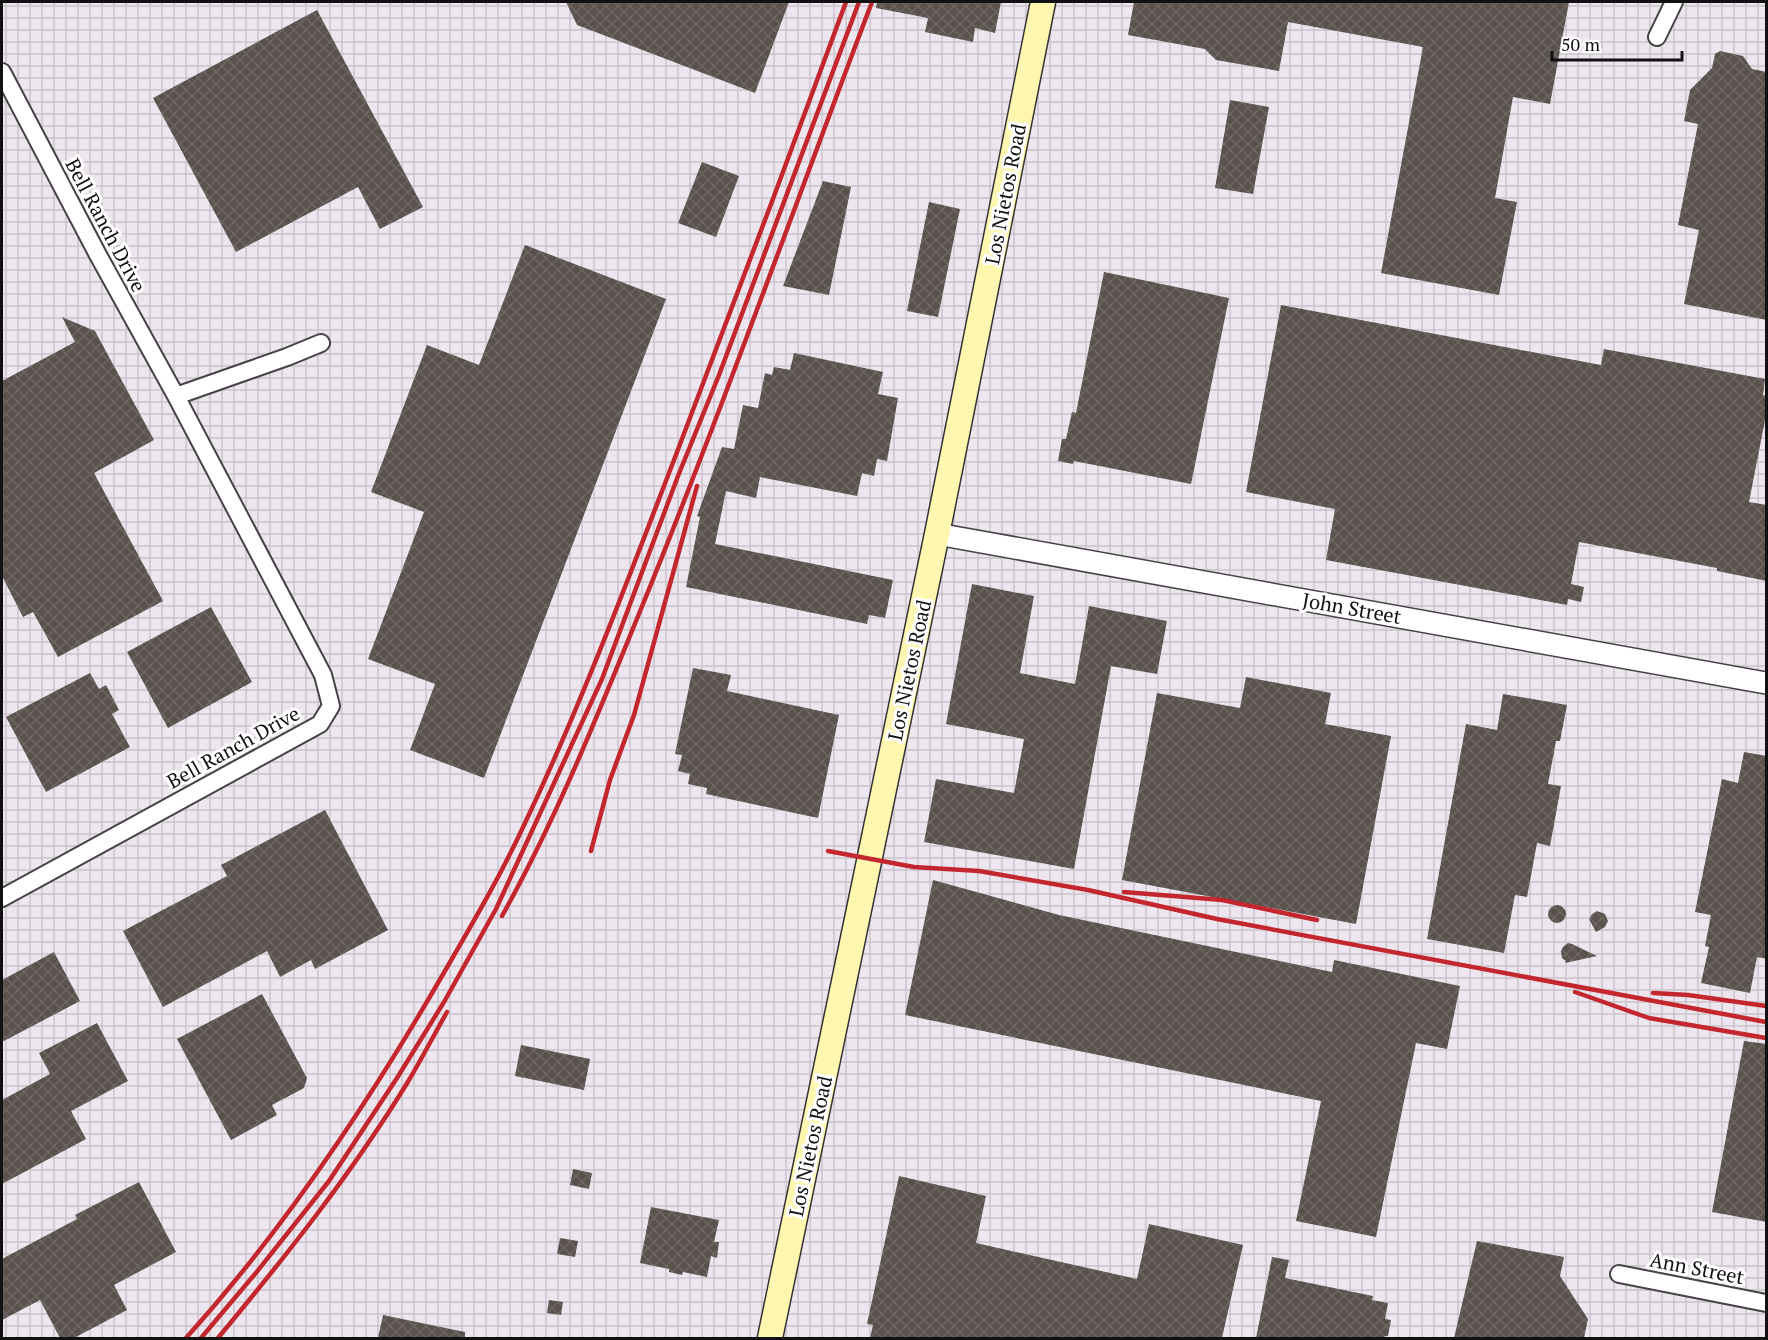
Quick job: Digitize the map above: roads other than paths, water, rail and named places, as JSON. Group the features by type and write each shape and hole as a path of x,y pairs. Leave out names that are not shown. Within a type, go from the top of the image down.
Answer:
{"main road":[{"name":"Los Nietos Road","path":"770,1338 937,534 1043,2"}],"street":[{"path":"1657,37 1674,2"},
{"name":"Bell Ranch Drive","path":"2,72 323,675 331,706 320,724 2,898"},
{"path":"176,396 321,343"},
{"name":"John Street","path":"937,534 1767,683"},
{"name":"Ann Street","path":"1619,1274 1767,1303"}],"railway":[{"path":"186,1338 291,1209 355,1118 414,1024 516,842 546,779 621,597 846,2"},
{"path":"201,1338 329,1181 444,1002 496,909 602,679 859,2"},
{"path":"502,916 560,801 643,604 731,379 872,2"},
{"path":"591,851 610,780 634,715 697,486"},
{"path":"828,851 914,867 979,871 1088,890 1217,919 1766,1022"},
{"path":"1124,892 1222,900 1317,920"},
{"path":"1575,992 1649,1018 1766,1038"},
{"path":"1653,993 1688,995 1766,1006"},
{"path":"218,1338 294,1245 365,1148 409,1080 447,1012"}]}
